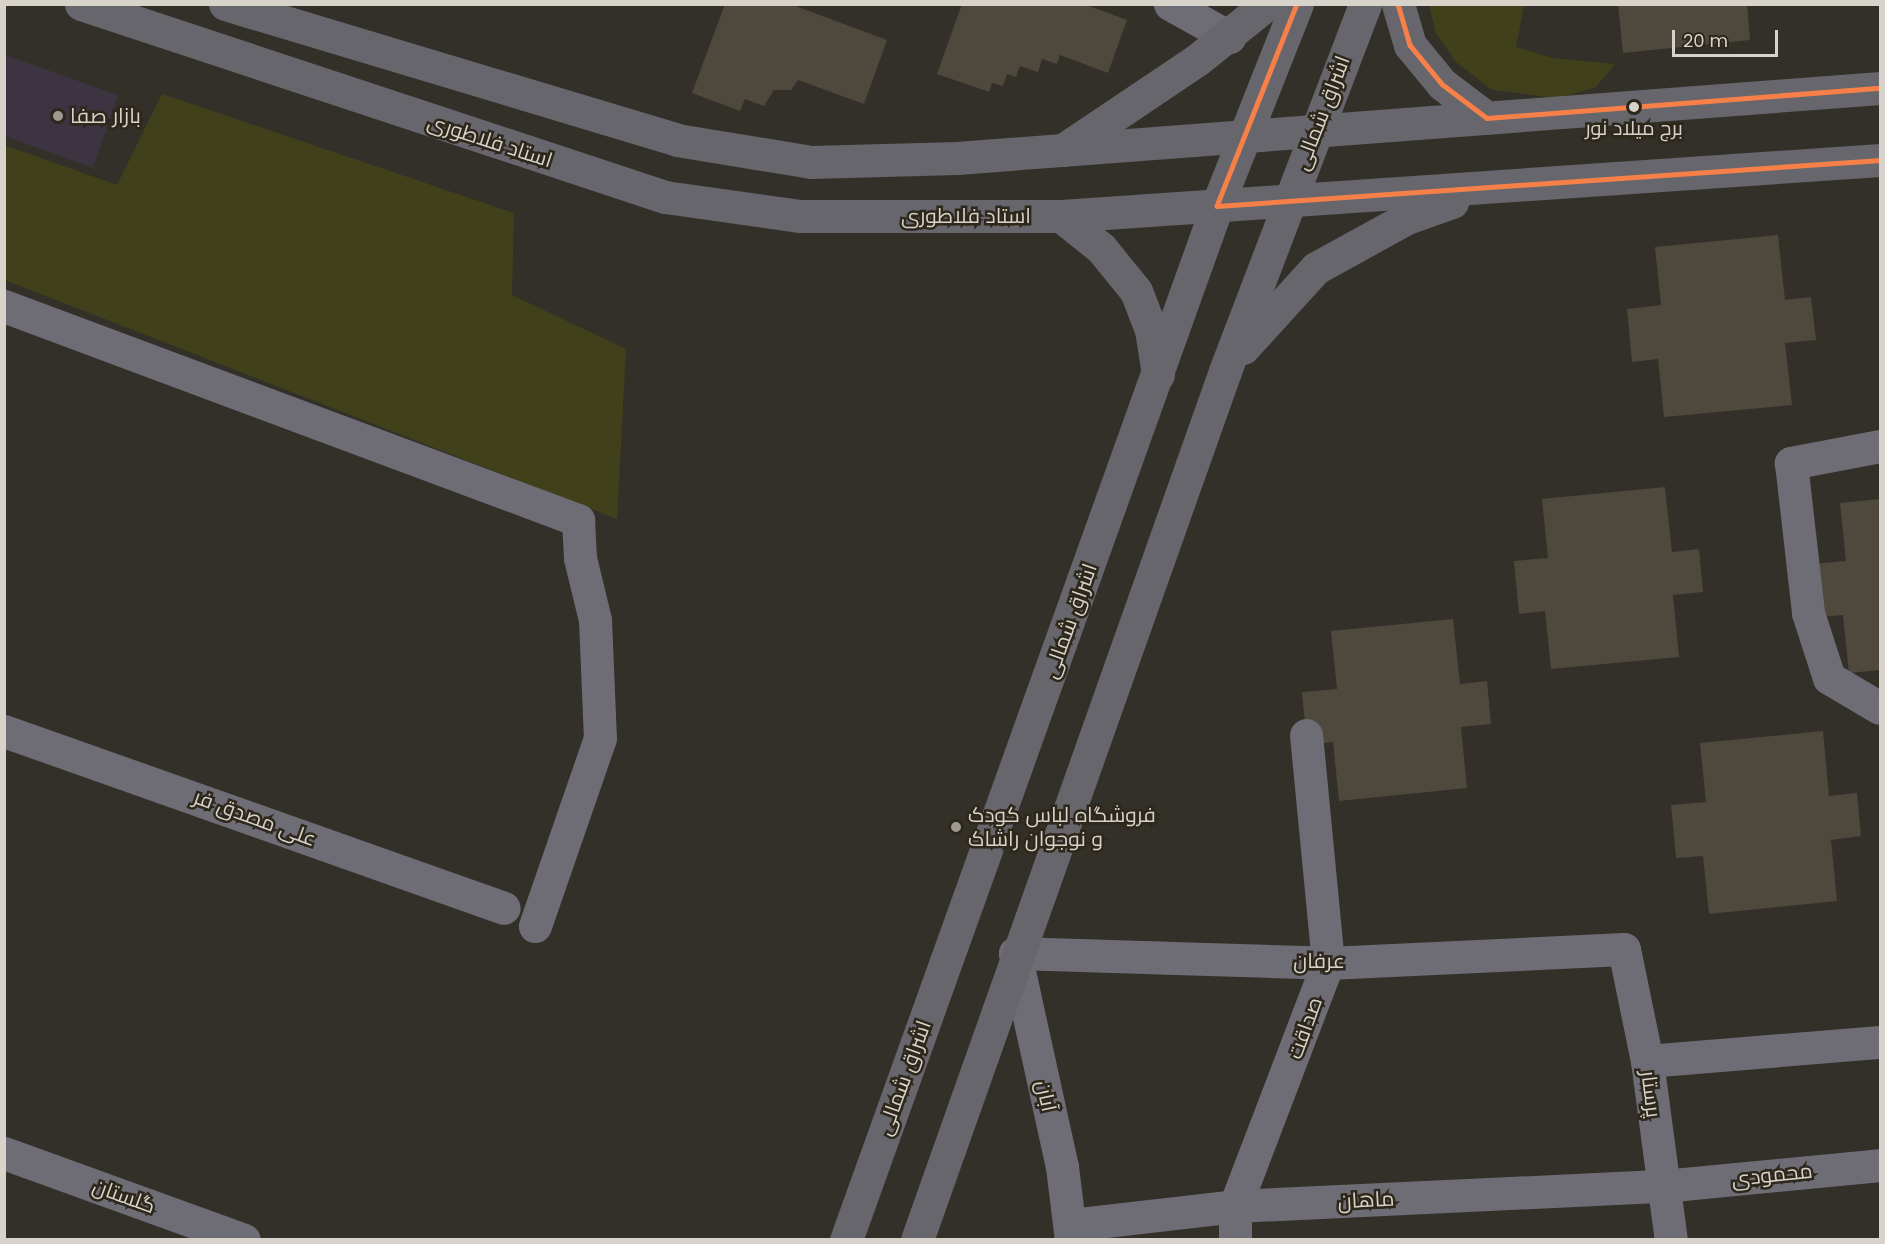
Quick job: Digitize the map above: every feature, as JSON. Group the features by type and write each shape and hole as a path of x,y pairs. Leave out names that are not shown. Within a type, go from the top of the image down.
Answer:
{"main road":[{"name":"استاد فلاطوری","path":"81,4 665,197 801,216 1061,216 1287,203 1881,160"},
{"path":"225,4 688,142 811,162 1062,150 1881,88"},
{"path":"1062,150 1228,37 1267,4"},
{"name":"اشراق شمالی","path":"846,1239 1159,377 1217,206 1297,4"},
{"name":"اشراق شمالی","path":"917,1239 1015,953 1225,371 1287,203 1365,4"},
{"path":"1398,4 1410,45 1442,84 1487,118"},
{"path":"1225,371 1274,309 1316,268 1407,218 1487,189"},
{"path":"1061,216 1101,248 1136,291 1151,330 1159,377"}],"street":[{"path":"1170,4 1228,37"},
{"path":"4,306 578,520 580,558 595,620 600,738 535,926"},
{"path":"1881,446 1791,463 1808,613 1829,678 1881,708"},
{"name":"علی مصدق فر","path":"4,731 504,908"},
{"name":"صداقت","path":"1235,1239 1234,1206 1307,1028 1328,963 1306,735"},
{"name":"عرفان","path":"1015,953 1328,963 1624,949"},
{"name":"پرستار","path":"1624,949 1647,1061 1671,1239"},
{"name":"آبان","path":"1015,953 1071,1232"},
{"path":"1647,1061 1881,1042"},
{"name":"گلستان","path":"4,1154 244,1239"},
{"name":"محمودی","path":"1663,1186 1881,1165"},
{"name":"ماهان","path":"1071,1232 1234,1206 1663,1186"}],"shaded area":[{"path":"1429,5 1524,5 1516,47 1552,58 1615,64 1596,87 1558,98 1492,90 1456,62 1436,33"},
{"name":"بازار صفا","path":"5,55 118,95 93,168 5,136"},
{"path":"162,94 514,213 512,295 626,349 617,519 5,280 4,145 117,185"}],"building":[{"path":"725,4 790,4 887,40 864,104 798,80 791,90 774,90 764,106 745,99 740,111 692,93"},
{"path":"962,4 1084,4 1127,20 1108,73 1060,55 1057,64 1042,59 1038,72 1020,66 1016,77 1007,74 1003,86 992,83 989,92 937,74"},
{"path":"1618,4 1747,4 1750,40 1623,53"},
{"path":"1778,235 1785,300 1811,297 1816,340 1785,343 1792,405 1664,417 1658,359 1632,362 1627,309 1661,305 1655,247"},
{"path":"1665,487 1672,552 1699,549 1703,592 1673,595 1679,657 1551,669 1545,611 1519,614 1514,561 1548,558 1542,499"},
{"path":"1880,499 1880,670 1849,673 1843,615 1817,617 1812,564 1846,561 1840,503"},
{"path":"1453,619 1460,684 1487,681 1491,724 1461,727 1467,788 1339,801 1333,742 1307,745 1302,692 1337,689 1331,631"},
{"path":"1823,731 1829,796 1857,793 1861,836 1831,840 1837,901 1709,914 1703,856 1676,858 1671,805 1706,802 1700,743"}],"transit line":[{"path":"1297,4 1217,206 1880,160"},
{"path":"1398,4 1410,45 1442,84 1487,118 1880,88"}],"place":[{"name":"برج میلاد نور","path":"1634,107"},
{"name":"بازار صفا","path":"58,116"},
{"name":"فروشگاه لباس کودک و نوجوان راشاک","path":"956,827"}]}
